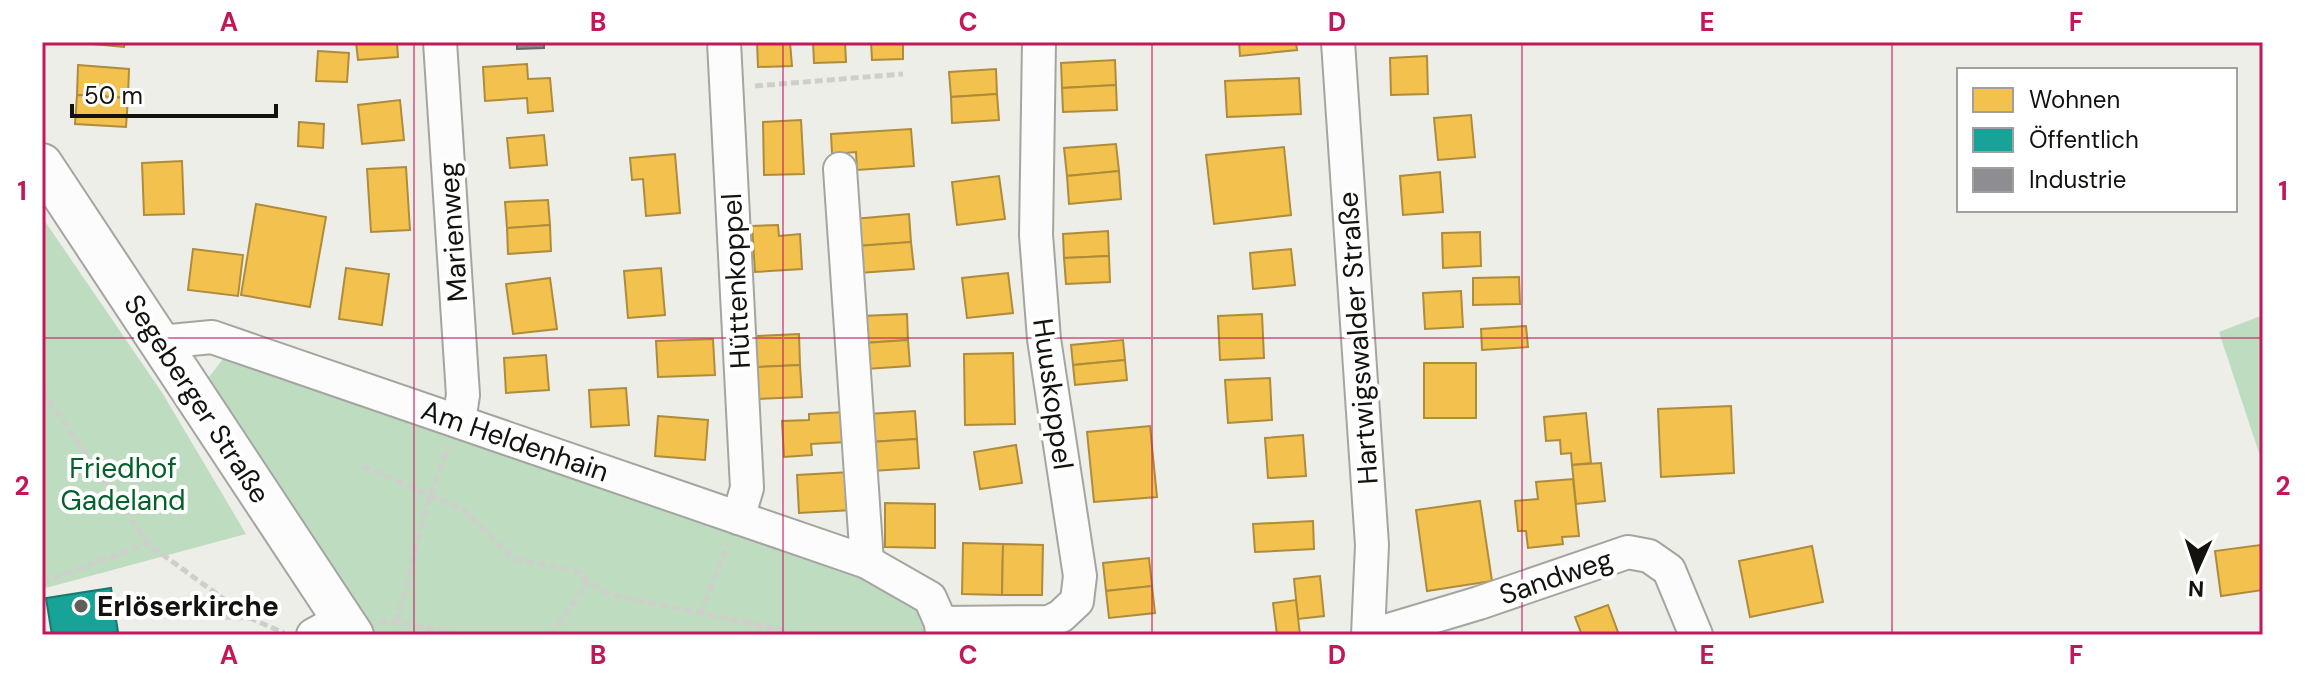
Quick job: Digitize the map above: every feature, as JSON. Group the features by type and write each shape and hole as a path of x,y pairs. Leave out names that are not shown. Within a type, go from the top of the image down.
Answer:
{"main road":[{"name":"Segeberger Straße","path":"42,164 160,342 336,630"}],"street":[{"name":"Marienweg","path":"440,42 463,395 459,421"},
{"name":"Hüttenkoppel","path":"724,42 747,488 738,518"},
{"name":"Huuskoppel","path":"941,629 1049,622 1077,601 1080,576 1044,339 1036,235 1039,42"},
{"name":"Hartwigswalder Straße","path":"1338,42 1372,545 1370,635"},
{"path":"840,169 867,562"},
{"name":"Am Heldenhain","path":"160,342 212,337 867,562 930,598 941,629"},
{"name":"Sandweg","path":"1370,635 1479,603 1628,552 1649,556 1669,570 1696,635"}],"path":[{"path":"726,89 903,74"},
{"path":"42,390 148,544 250,618 289,635"},
{"path":"397,622 430,495 459,421"},
{"path":"363,466 462,509 513,558 578,572 588,582 612,595 808,635"},
{"path":"701,613 738,518"},
{"path":"42,580 148,544"},
{"path":"551,635 588,582"},
{"path":"115,613 250,618"},
{"path":"336,630 397,622 461,635"}],"green space":[{"name":"Friedhof Gadeland","path":"42,217 163,394 246,534 42,589"},
{"path":"2263,315 2263,455 2260,456 2219,332"},
{"path":"252,358 854,568 911,603 920,613 929,635 372,635 209,377 223,359"}],"building: Wohnen":[{"path":"71,42 125,42 124,47"},
{"path":"356,42 397,42 398,57 358,60"},
{"path":"757,42 790,42 792,66 758,67"},
{"path":"813,42 845,42 846,62 814,63"},
{"path":"871,42 903,42 903,59 872,60"},
{"path":"1239,42 1296,42 1297,50 1240,56"},
{"path":"318,51 349,53 347,82 316,81"},
{"path":"1427,56 1428,94 1391,95 1390,58"},
{"path":"1115,60 1116,85 1062,88 1061,63"},
{"path":"527,64 528,79 550,78 553,111 528,113 527,98 485,101 483,67"},
{"path":"78,65 129,69 128,98 77,95"},
{"path":"996,69 997,94 951,97 949,72"},
{"path":"1299,78 1301,114 1227,117 1225,81"},
{"path":"1116,85 1117,110 1063,112 1062,88"},
{"path":"997,94 999,120 952,123 951,97"},
{"path":"77,95 128,98 126,127 75,124"},
{"path":"400,100 404,140 362,144 358,105"},
{"path":"1471,115 1475,157 1438,160 1434,118"},
{"path":"801,120 804,174 764,175 763,122"},
{"path":"299,122 324,124 323,148 298,146"},
{"path":"911,129 914,166 857,170 856,152 832,154 831,134"},
{"path":"544,135 547,165 510,168 507,138"},
{"path":"1116,144 1119,171 1067,176 1064,148"},
{"path":"1284,147 1291,215 1214,224 1206,155"},
{"path":"675,154 680,213 646,216 643,179 632,180 630,158"},
{"path":"182,161 184,214 144,215 142,163"},
{"path":"406,167 410,230 371,232 367,169"},
{"path":"1119,171 1121,199 1069,204 1067,176"},
{"path":"1440,172 1443,212 1403,215 1400,176"},
{"path":"999,176 1005,219 957,225 952,182"},
{"path":"548,200 550,225 507,228 505,202"},
{"path":"256,204 326,217 310,307 241,295"},
{"path":"909,214 911,242 857,246 854,219"},
{"path":"550,225 551,251 508,254 507,228"},
{"path":"778,225 779,236 800,234 802,269 755,272 752,226"},
{"path":"1108,231 1109,256 1064,258 1063,234"},
{"path":"1480,232 1481,266 1443,268 1442,233"},
{"path":"911,242 914,269 859,273 857,246"},
{"path":"193,249 243,255 238,296 188,290"},
{"path":"1291,249 1295,285 1253,289 1250,253"},
{"path":"1109,256 1110,282 1066,284 1064,258"},
{"path":"346,268 389,274 382,325 339,319"},
{"path":"661,268 665,315 628,318 624,271"},
{"path":"1008,273 1013,313 967,318 962,278"},
{"path":"1519,277 1520,304 1473,305 1473,278"},
{"path":"550,278 557,329 513,334 506,284"},
{"path":"1461,291 1463,327 1425,329 1423,293"},
{"path":"907,314 908,340 864,343 862,316"},
{"path":"1262,314 1264,358 1220,360 1218,316"},
{"path":"1526,326 1528,347 1482,350 1481,329"},
{"path":"799,334 800,365 757,367 756,336"},
{"path":"713,339 715,375 658,377 656,341"},
{"path":"908,340 910,366 866,369 864,343"},
{"path":"1123,340 1125,360 1073,365 1071,345"},
{"path":"1013,353 1015,424 965,425 964,354"},
{"path":"546,355 549,390 506,393 504,358"},
{"path":"1125,360 1127,380 1075,385 1073,365"},
{"path":"1424,363 1476,363 1476,418 1424,418"},
{"path":"800,365 802,397 759,399 757,367"},
{"path":"1270,378 1272,420 1228,423 1225,380"},
{"path":"626,388 629,425 591,427 589,390"},
{"path":"1731,406 1734,473 1661,477 1658,409"},
{"path":"915,411 917,439 870,442 868,414"},
{"path":"845,412 847,442 811,444 812,455 784,457 782,421 809,420 809,414"},
{"path":"1586,413 1591,463 1572,465 1571,453 1561,454 1560,440 1546,441 1544,417"},
{"path":"658,416 708,420 705,460 655,456"},
{"path":"1150,426 1157,497 1094,502 1087,432"},
{"path":"1303,435 1306,476 1268,478 1265,438"},
{"path":"917,439 919,468 872,471 870,442"},
{"path":"1016,445 1022,483 980,489 974,452"},
{"path":"1601,463 1605,501 1576,504 1572,465"},
{"path":"851,472 853,510 799,513 797,475"},
{"path":"1573,479 1579,536 1562,537 1563,544 1528,548 1526,531 1518,531 1515,501 1538,499 1536,482"},
{"path":"1480,501 1492,581 1427,591 1416,510"},
{"path":"885,503 935,504 935,548 885,547"},
{"path":"1313,521 1314,549 1255,552 1253,524"},
{"path":"963,543 1003,544 1002,595 962,594"},
{"path":"1003,544 1043,545 1042,595 1002,595"},
{"path":"2260,545 2263,590 2221,596 2215,551"},
{"path":"1812,546 1823,602 1750,617 1739,561"},
{"path":"1149,558 1152,586 1106,591 1103,563"},
{"path":"1320,576 1324,616 1298,619 1294,579"},
{"path":"1152,586 1155,613 1109,618 1106,591"},
{"path":"1296,600 1300,635 1277,635 1273,603"},
{"path":"1608,605 1619,635 1582,635 1575,617"}],"building: Öffentlich":[{"name":"Erlöserkirche","path":"111,588 118,632 52,635 46,598"}],"building: Industrie":[{"path":"517,42 544,42 544,48 517,49"}],"place":[{"name":"Erlöserkirche","path":"81,606"}]}
